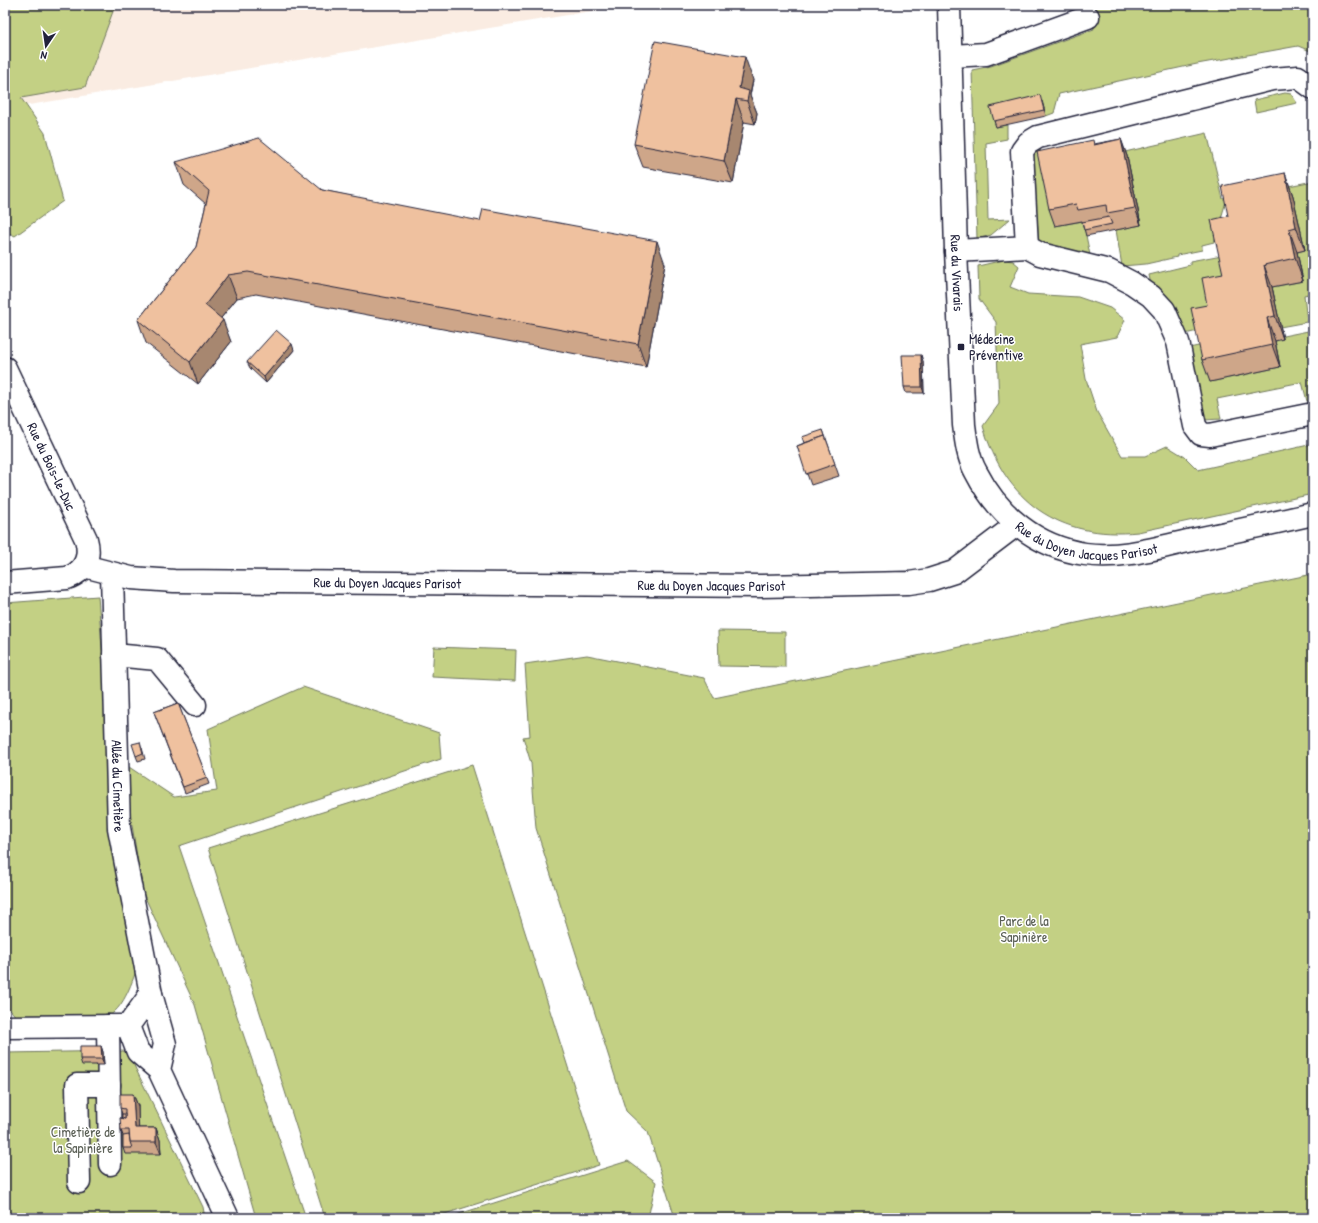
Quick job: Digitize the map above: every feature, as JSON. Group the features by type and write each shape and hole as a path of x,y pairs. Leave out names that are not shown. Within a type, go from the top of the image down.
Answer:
{"street":[{"name":"Rue du Vivarais","path":"949,5 956,251 964,425 968,447 975,471 996,504 1016,525"},
{"path":"951,56 986,54 1088,17"},
{"path":"1027,247 1022,151 1028,143 1038,137 1272,78 1298,77 1313,88"},
{"path":"956,251 1027,247 1040,254 1108,271 1150,296 1164,310 1178,342 1195,426 1202,434 1210,435 1313,414"},
{"name":"Rue du Bois-le-Duc","path":"5,368 86,539 88,552 84,566"},
{"name":"Rue du Doyen Jacques Parisot","path":"84,566 131,578 174,581 761,586 909,583 943,576 954,572 1016,525 1036,538 1059,548 1085,554 1124,555 1313,514"},
{"path":"5,583 67,578 74,576 84,566"},
{"name":"Allée du Cimetière","path":"112,574 119,828 150,994 165,1044 160,1070"},
{"path":"114,655 157,659 195,705"},
{"path":"110,1164 109,1085 118,1026 150,994"},
{"path":"5,1027 118,1026"},
{"path":"118,1026 138,1052 160,1070 228,1218"},
{"path":"79,1182 77,1085 109,1085"}],"shaded area":[{"path":"5,5 628,5 5,109"}],"green space":[{"path":"5,5 115,6 85,87 21,98 45,133 63,201 15,236 5,231"},
{"path":"1084,5 1313,5 1313,52 1298,46 1197,64 1059,94 1054,113 1046,116 1042,101 996,127 1007,125 1007,139 986,143 988,220 1010,219 991,235 977,239 972,70 991,66 1094,29"},
{"path":"1285,93 1291,94 1297,103 1256,112 1254,100"},
{"path":"1207,133 1223,199 1227,198 1214,242 1202,245 1202,250 1177,255 1177,257 1146,264 1122,266 1116,230 1141,225 1127,156 1099,158"},
{"path":"1040,149 1055,226 1083,221 1090,255 1071,252 1037,242 1033,156 1035,151"},
{"path":"1313,181 1313,293 1304,295 1307,322 1280,327 1272,287 1303,281 1297,252 1305,250 1240,196"},
{"path":"1222,255 1231,297 1215,327 1185,334 1151,285 1149,275 1190,265 1190,261"},
{"path":"1004,260 1013,261 1019,266 1010,287 1028,294 1078,297 1110,308 1125,320 1117,337 1080,344 1086,379 1097,412 1122,456 1145,456 1167,446 1185,457 1198,470 1313,444 1313,494 1138,532 1110,533 1084,529 1060,522 1039,510 1021,495 1005,475 993,452 983,426 999,404 996,322 979,299 978,266"},
{"path":"1308,331 1313,373 1313,400 1307,401 1302,382 1217,399 1221,419 1205,420 1189,348 1203,345 1210,382 1280,367 1275,341 1283,339 1283,336"},
{"name":"Parc de la Sapinière","path":"1313,574 1313,1218 675,1218 648,1132 626,1111 536,828 531,763 523,737 530,736 525,664 587,655 704,678 714,698"},
{"path":"98,596 104,675 138,965 124,1000 110,1015 91,1020 78,1021 18,1019 5,1004 5,603"},
{"path":"718,631 785,632 785,667 719,666"},
{"path":"434,647 516,650 515,681 432,677"},
{"path":"303,687 439,733 441,759 179,846 306,1218 256,1218 195,1005 143,893 126,788 129,767 174,797 217,791 208,729"},
{"path":"472,765 599,1165 432,1218 325,1218 208,848"},
{"name":"Cimetière de la Sapinière","path":"127,1051 203,1207 205,1218 5,1218 5,1053"},
{"path":"628,1161 656,1182 648,1218 446,1218"}],"building":[{"path":"655,41 745,57 739,88 749,91 747,101 736,99 724,161 634,144"},
{"path":"1040,95 1044,110 994,121 990,107"},
{"path":"259,138 322,190 480,221 483,209 657,241 638,344 248,272 228,275 205,305 223,320 190,362 138,320 196,247 209,191 176,162"},
{"path":"1121,139 1135,208 1107,213 1106,205 1078,210 1076,204 1049,209 1037,152 1093,140 1094,145"},
{"path":"1285,173 1296,227 1289,229 1295,258 1264,265 1275,316 1267,318 1272,345 1202,360 1191,308 1207,305 1202,278 1223,274 1211,220 1228,216 1222,186"},
{"path":"1109,217 1112,224 1084,230 1082,222"},
{"path":"276,330 292,344 264,377 247,362"},
{"path":"902,355 921,355 922,387 904,387"},
{"path":"823,430 825,436 804,443 802,437"},
{"path":"825,436 835,464 806,474 797,446"},
{"path":"178,703 207,778 183,787 154,712"},
{"path":"140,742 143,753 136,756 132,744"},
{"path":"80,1046 101,1046 102,1059 80,1059"},
{"path":"120,1094 133,1094 135,1128 156,1128 156,1142 130,1142 129,1130 121,1130 120,1118 125,1119 125,1109 120,1108"},
{"path":"122,1114 125,1114 125,1119 122,1118"},
{"path":"129,1135 132,1148 123,1148 123,1136"}],"place":[{"name":"Médecine Préventive","path":"961,347"}]}
